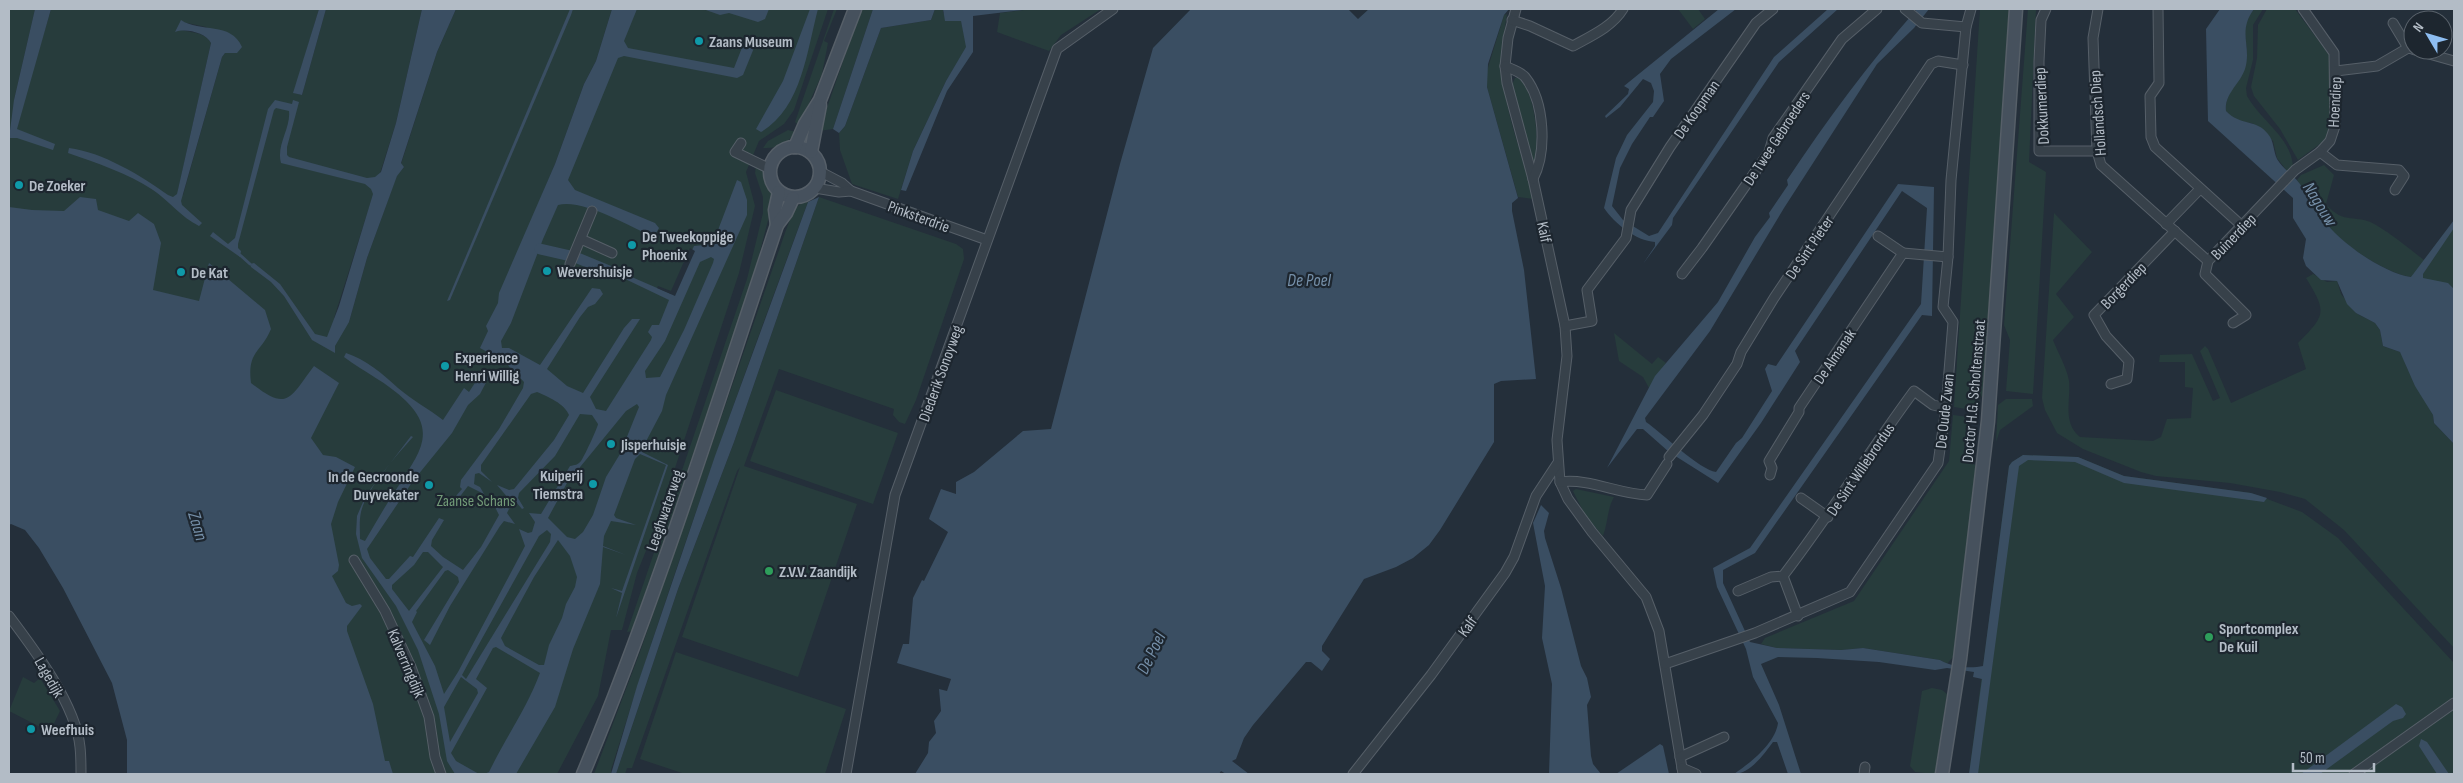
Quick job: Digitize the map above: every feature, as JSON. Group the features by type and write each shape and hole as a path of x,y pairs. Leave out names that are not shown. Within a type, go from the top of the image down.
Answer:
{"main road":[{"path":"795,147 805,124 820,100 855,9"},
{"name":"Doctor H.G. Scholtenstraat","path":"1942,774 1960,659 1988,421 2016,9"},
{"path":"811,152 820,100"},
{"path":"795,147 811,152 820,164 821,172 815,188 806,195 793,198 779,192 774,185 770,169 776,155 788,148 795,147"},
{"name":"Leeghwaterweg","path":"777,225 775,210 779,192"},
{"name":"Leeghwaterweg","path":"583,774 615,699 777,225 786,213 793,198"}],"street":[{"name":"Diederik Sonoyweg","path":"846,774 895,495 1057,50 1113,9"},
{"name":"Kalf","path":"1516,9 1512,20 1505,66 1513,110 1533,179 1566,326 1567,356 1558,432 1557,464 1560,482 1568,499 1592,532 1646,597 1659,630 1683,771"},
{"path":"1512,20 1530,26 1573,46 1602,30 1618,17 1623,9"},
{"name":"De Koopman","path":"1566,326 1592,321 1587,290 1626,238 1629,218 1670,146 1750,30 1773,9"},
{"name":"De Twee Gebroeders","path":"1682,274 1769,152 1772,138 1842,39 1876,9"},
{"name":"De Oude Zwan","path":"1665,664 1755,633 1850,592 1938,463 1946,408 1953,322 1943,307 1948,257 1951,180 1966,27 1971,9"},
{"name":"Dokkumerdiep","path":"2046,9 2041,20 2039,151 2097,151"},
{"name":"Hollandsch Diep","path":"2098,9 2092,38 2097,151 2101,165 2208,261"},
{"path":"2158,9 2159,83 2150,96 2151,137 2155,148 2241,225"},
{"name":"Hoendiep","path":"2303,9 2334,53 2336,71 2335,126 2330,142 2320,152"},
{"path":"1907,11 1922,23 1966,27"},
{"path":"2392,23 2403,37"},
{"path":"2336,71 2377,66 2403,53"},
{"name":"De Sint Pieter","path":"1560,482 1575,480 1618,491 1647,495 1668,461 1732,371 1741,352 1774,298 1931,64 1938,61 1963,65"},
{"name":"Kalf","path":"1505,66 1524,75 1540,112 1542,137 1539,167 1533,179"},
{"path":"741,143 735,152 770,169"},
{"path":"2320,152 2337,165 2399,170 2404,176 2395,190"},
{"name":"Buinerdiep","path":"2233,322 2246,315 2205,274 2208,261 2295,170 2320,152"},
{"name":"Pinksterdrie","path":"821,172 850,191 987,240"},
{"name":"Pinksterdrie","path":"815,188 839,192 850,191"},
{"path":"2166,224 2200,189"},
{"path":"570,264 592,211"},
{"name":"Borgerdiep","path":"2111,384 2127,379 2128,361 2106,336 2094,315 2175,232"},
{"path":"1878,236 1903,253 1948,257"},
{"path":"581,239 612,253"},
{"name":"De Almanak","path":"1770,476 1772,468 1769,461 1799,412 1799,408 1903,253"},
{"name":"De Sint Willebrordus","path":"1783,576 1828,517 1880,438 1914,391 1933,405 1946,408"},
{"name":"Kalf","path":"1353,774 1431,675 1505,573 1514,557 1536,496 1557,464"},
{"path":"1801,498 1828,517"},
{"name":"Kalverringdijk","path":"354,560 385,611 411,667 429,717 441,774"},
{"path":"1738,591 1771,577 1783,576 1798,616"},
{"name":"Lagedijk","path":"9,616 47,670 68,711 80,746 81,774"},
{"path":"2354,774 2454,703"},
{"path":"1680,757 1724,737"},
{"path":"1683,771 1696,774"}],"green space":[{"name":"Zaanse Schans","path":"9,9 35,9 14,100 17,123 51,9 319,9 294,93 302,95 326,9 422,9 396,123 334,318 349,322 367,258 397,175 404,167 401,164 437,52 456,9 612,9 596,61 584,84 555,164 499,297 629,9 828,9 794,110 784,124 759,141 746,172 755,206 739,273 656,526 637,573 622,630 611,630 598,696 557,774 373,774 9,258","holes":["187,23 206,27 237,53 225,53 222,57 183,195 178,191 211,43 202,35 182,30"]},
{"path":"834,9 837,9 824,41 828,43 822,74 799,126 795,122"},
{"path":"861,9 873,9 833,129 819,131"},
{"path":"935,9 943,9 943,13 961,21 967,47 946,81 913,151 898,199 852,184 840,150 839,133 845,126 881,28 931,20"},
{"path":"1031,9 1101,9 1061,35 1049,51 997,32 1000,13"},
{"path":"1678,9 1698,9 1705,19 1693,29"},
{"path":"1980,9 2009,9 1983,394 1973,410 1954,407"},
{"path":"2028,9 2036,9 2029,162 2046,172 2033,394 2006,391 2010,340 2004,325"},
{"path":"2254,9 2263,9 2253,25 2253,60 2246,88 2247,96 2287,147 2293,167 2287,171 2277,158 2273,141 2252,123 2238,120 2226,111 2230,92 2241,74 2246,61 2245,30"},
{"path":"2267,9 2295,9 2329,55 2332,111 2330,131 2324,141 2298,160 2280,129 2254,96 2251,87 2257,58 2258,25"},
{"path":"1507,14 1502,51 1505,92 1513,128 1534,199 1518,197 1487,87 1486,74 1504,15"},
{"path":"1515,78 1522,78 1534,111 1537,144 1536,167 1533,168 1511,87"},
{"path":"788,130 796,132 786,142 778,146 763,148 768,141"},
{"path":"756,165 768,181 773,201 750,290 632,631 627,632 747,279 763,213 763,197 755,173"},
{"path":"2324,165 2334,175 2326,204 2333,211 2345,217 2363,220 2376,225 2424,260 2454,222 2454,359 2411,277 2388,269 2362,255 2329,228 2319,214 2297,180 2301,175"},
{"path":"819,197 956,244 963,249 964,259 916,400 905,424 899,422 893,415 894,409 779,369 744,466 857,504 798,677 682,637 740,467 632,768 627,768 625,774 616,774 678,589 734,442"},
{"path":"803,202 808,202 730,414 681,556 611,774 594,774 640,652 786,230 794,209"},
{"path":"2054,213 2092,252 2056,294 2074,317 2053,340 2068,376 2069,418 2074,431 2080,437 2153,441 2161,437 2167,419 2191,418 2193,388 2185,387 2185,362 2159,362 2160,355 2192,354 2213,401 2220,398 2200,351 2205,346 2231,403 2306,369 2298,343 2314,326 2320,313 2320,306 2306,278 2313,274 2327,282 2337,281 2341,294 2356,313 2375,323 2380,330 2383,346 2400,352 2403,356 2407,368 2433,415 2434,423 2454,444 2454,648 2344,530 2305,499 2280,492 2230,483 2156,476 2083,449 2057,433 2045,410 2042,398"},
{"path":"1614,333 1652,364 1658,357 1666,363 1649,388 1643,377 1619,361"},
{"path":"776,390 898,433 873,504 750,461"},
{"path":"2006,399 2032,399 2033,406 2000,430 1996,442 1998,405"},
{"path":"1953,415 1968,417 1963,458 1977,466 1954,656 1947,664 1940,660 1863,648 1841,650 1777,648 1761,644 1765,638 1854,601 1949,461"},
{"name":"Sportcomplex De Kuil","path":"2023,455 2078,457 2124,476 2251,493 2302,512 2338,538 2454,663 2454,774 1969,774 2009,466"},
{"path":"1576,489 1614,497 1603,536 1586,517 1573,491"},
{"path":"676,652 846,709 825,774 685,774 640,759"},
{"path":"23,677 34,683 40,678 60,711 50,732 9,711"},
{"path":"1932,688 1942,690 1947,694 1935,774 1915,772 1910,766 1922,691"}],"water":[{"path":"35,9 51,9 17,129 55,144 53,150 17,138 9,138 14,100"},
{"path":"319,9 326,9 302,95 293,93"},
{"path":"422,9 456,9 437,52 401,163 404,167 397,176 367,258 349,322 335,346 335,353 312,340 284,296 250,264 254,263 280,284 315,334 327,337 339,306 373,194 371,189 365,184 281,163 280,150 288,124 289,111 276,108 274,110 238,244 238,248 241,251 240,257 210,236 213,232 228,244 235,238 268,109 275,100 292,104 293,100 299,102 287,147 287,155 289,157 367,178 375,177 381,172 396,123"},
{"path":"570,9 573,9 571,15 450,300 447,301"},
{"path":"612,9 637,9 624,41 628,48 734,68 747,35 753,37 756,43 743,75 737,78 624,56 618,58 568,180 575,190 655,223 659,228 654,237 593,209 568,204 558,205 511,323 501,341 502,348 509,348 540,365 592,288 600,289 603,294 580,317 547,369 567,386 583,393 624,328 632,319 640,319 590,397 596,409 606,411 651,340 652,337 648,332 652,325 659,325 669,300 621,277 614,277 595,268 597,262 671,294 694,246 704,245 715,238 737,180 741,182 747,200 747,215 666,395 662,411 642,449 642,452 668,465 616,618 622,593 611,588 622,591 666,465 640,454 635,459 614,515 616,518 636,525 611,521 604,536 603,546 626,555 603,547 600,584 573,649 555,707 516,774 484,774 489,772 529,698 540,673 496,647 493,648 476,679 487,688 451,753 456,761 479,774 455,774 447,761 439,714 418,650 396,606 362,558 356,534 357,516 366,495 380,477 369,493 361,512 360,539 365,541 413,464 422,443 423,433 416,412 406,401 392,389 344,357 346,353 374,368 403,392 443,420 464,388 469,392 484,369 491,373 480,394 468,405 452,433 413,481 367,549 370,558 386,579 389,579 410,556 413,557 439,518 444,520 432,540 431,546 443,557 463,570 481,547 499,515 491,499 503,506 509,499 497,485 509,490 514,489 554,440 569,415 564,407 550,398 537,392 531,394 481,465 481,471 492,482 479,473 475,474 474,484 480,487 484,494 468,486 452,507 448,505 462,489 460,487 461,480 499,429 523,388 524,382 504,361 503,356 498,355 496,362 491,361 491,354 480,348 488,331 486,326 498,303 499,293 555,164 584,84 596,61","holes":["711,257 714,259 684,330 660,377 646,378 645,371 665,341 700,262","637,404 639,407 620,454 606,477 593,515 583,532 575,539 567,537 548,518 567,483 626,411","580,414 592,415 598,424 582,459 578,464 570,466 541,514 529,513 535,522 532,532 528,533 519,529 525,546 458,672 444,694 435,666 412,622 416,611 445,571 448,570 458,577 459,582 424,640 430,645 450,606 500,526 504,521 515,524 507,513 511,505 516,502 522,509 524,508 518,498 519,493 555,456","547,530 551,534 550,542 466,679 462,675 539,536","558,540 570,556 577,577 575,587 549,645 544,665 539,665 505,646 501,638 534,577","423,552 428,552 443,567 409,611 392,589 392,585 414,565","461,677 477,689 478,693 450,742 444,707"]},
{"path":"703,9 769,9 765,19 758,22 729,13 720,15"},
{"path":"810,9 818,9 801,77 786,108 775,122 761,132 756,129 783,81"},
{"path":"873,9 935,9 931,20 881,28 845,126 839,133 833,129"},
{"path":"943,9 1031,9 973,16 973,52 947,91 906,191 901,190 913,151 946,81 966,47 961,21 945,21"},
{"name":"De Poel","path":"1191,9 1348,9 1358,19 1369,9 1509,9 1504,15 1488,64 1487,87 1518,198 1512,203 1512,211 1524,270 1536,379 1501,381 1494,384 1494,442 1440,530 1429,545 1413,558 1396,567 1364,579 1322,646 1322,651 1330,659 1322,671 1311,662 1306,662 1244,738 1236,759 1232,761 1249,774 1226,774 1221,771 1219,774 915,774 928,753 929,742 936,733 934,721 941,711 939,689 947,691 951,679 897,663 903,644 909,644 913,598 922,580 924,581 948,532 929,519 930,516 941,489 956,494 956,482 974,472 1023,431 1051,429 1120,164 1153,48"},
{"path":"1719,9 1736,9 1671,59 1660,74 1664,101 1653,117 1650,117 1632,144 1620,168 1612,206 1623,220 1649,236 1658,233 1774,57 1828,9 1838,9 1779,62 1673,218 1672,225 1643,264 1655,246 1655,242 1633,235 1614,220 1604,208 1616,158 1627,135 1653,102 1654,91 1651,83 1643,79 1620,107 1606,118 1605,116 1628,94 1629,89 1624,86"},
{"path":"1917,9 1929,9 1914,28 1877,64 1784,208 1710,331 1645,418 1646,422 1691,458 1709,470 1716,472 1736,443 1742,438 1772,391 1765,369 1768,364 1776,366 1898,184 1934,187 1932,316 1922,315 1755,553 1723,570 1723,583 1750,642 1777,648 1841,650 1863,648 1940,660 1961,667 1983,666 2009,466 2023,455 2078,457 2124,476 2251,493 2267,498 2264,502 2124,483 2075,462 2028,460 2019,466 1978,774 1969,774 1982,679 1973,677 1974,672 1947,668 1935,670 1879,662 1778,657 1761,664 1779,705 1801,774 1788,774 1777,742 1773,742 1751,767 1746,771 1734,774 1761,752 1772,738 1778,723 1753,677 1746,649 1717,587 1713,568 1750,548 1921,304 1927,208 1902,191 1795,351 1800,362 1761,423 1718,483 1669,452 1643,429 1637,429 1607,468 1655,376 1718,302 1755,237 1770,217 1769,213 1788,185 1787,180 1849,92"},
{"path":"2220,9 2254,9 2246,25 2247,61 2245,69 2227,99 2226,111 2237,119 2264,129 2271,140 2279,163 2300,184 2330,228 2350,246 2375,263 2411,277 2454,220 2454,228 2423,274 2423,278 2448,283 2454,289 2454,444 2434,423 2433,415 2415,386 2400,352 2383,346 2380,330 2375,323 2356,313 2347,304 2337,281 2321,280 2306,266 2303,258 2306,239 2293,218 2293,198 2208,121 2206,29"},
{"path":"181,20 197,26 223,30 237,39 242,47 237,53 225,53 222,57 181,201 182,205 202,223 199,226 186,218 159,194 133,178 68,153 69,148 95,154 134,173 168,195 173,197 177,194 211,43 205,36 195,32 175,32"},
{"name":"Zaan","path":"80,197 96,199 98,210 129,221 138,213 154,224 161,243 153,290 199,301 209,263 265,310 271,329 253,358 250,372 251,383 263,392 281,399 287,398 299,387 314,366 339,383 311,438 323,455 336,457 355,467 338,502 331,524 339,565 338,571 332,576 346,603 352,606 360,604 362,606 347,626 347,631 373,704 385,761 389,761 393,774 127,774 127,740 112,683 63,588 39,548 25,530 11,524 9,525 9,207 64,211"},
{"path":"819,197 734,442 678,589 616,774 611,774 637,686 715,456 808,202"},
{"path":"411,436 413,437 399,453 389,465"},
{"path":"1541,505 1549,513 1544,531 1545,538 1561,588 1581,666 1587,678 1591,697 1587,705 1591,756 1593,764 1601,774 1549,774 1552,684 1542,638 1545,586 1533,523"},
{"path":"2396,704 2402,707 2406,714 2403,718 2393,721 2320,774 2301,774"},
{"path":"2421,739 2427,742 2449,774 2437,774 2419,746"},
{"path":"1660,744 1663,746 1669,774 1616,774"}],"pier":[{"path":"690,248 695,251 675,296 657,288 658,286 671,291"}],"waterway":[{"path":"540,249 575,257 609,271"},
{"path":"240,255 250,264"}],"place":[{"name":"Zaans Museum","path":"699,41"},
{"name":"De Zoeker","path":"19,185"},
{"name":"De Tweekoppige Phoenix","path":"632,245"},
{"name":"Wevershuisje","path":"547,271"},
{"name":"De Kat","path":"181,272"},
{"name":"Experience Henri Willig","path":"445,366"},
{"name":"Jisperhuisje","path":"611,444"},
{"name":"Kuiperij Tiemstra","path":"593,484"},
{"name":"In de Gecroonde Duyvekater","path":"429,485"},
{"name":"Z.V.V. Zaandijk","path":"769,571"},
{"name":"Sportcomplex De Kuil","path":"2209,637"},
{"name":"Weefhuis","path":"31,729"}],"water label":[{"name":"Nagouw","path":"2320,204"}]}
